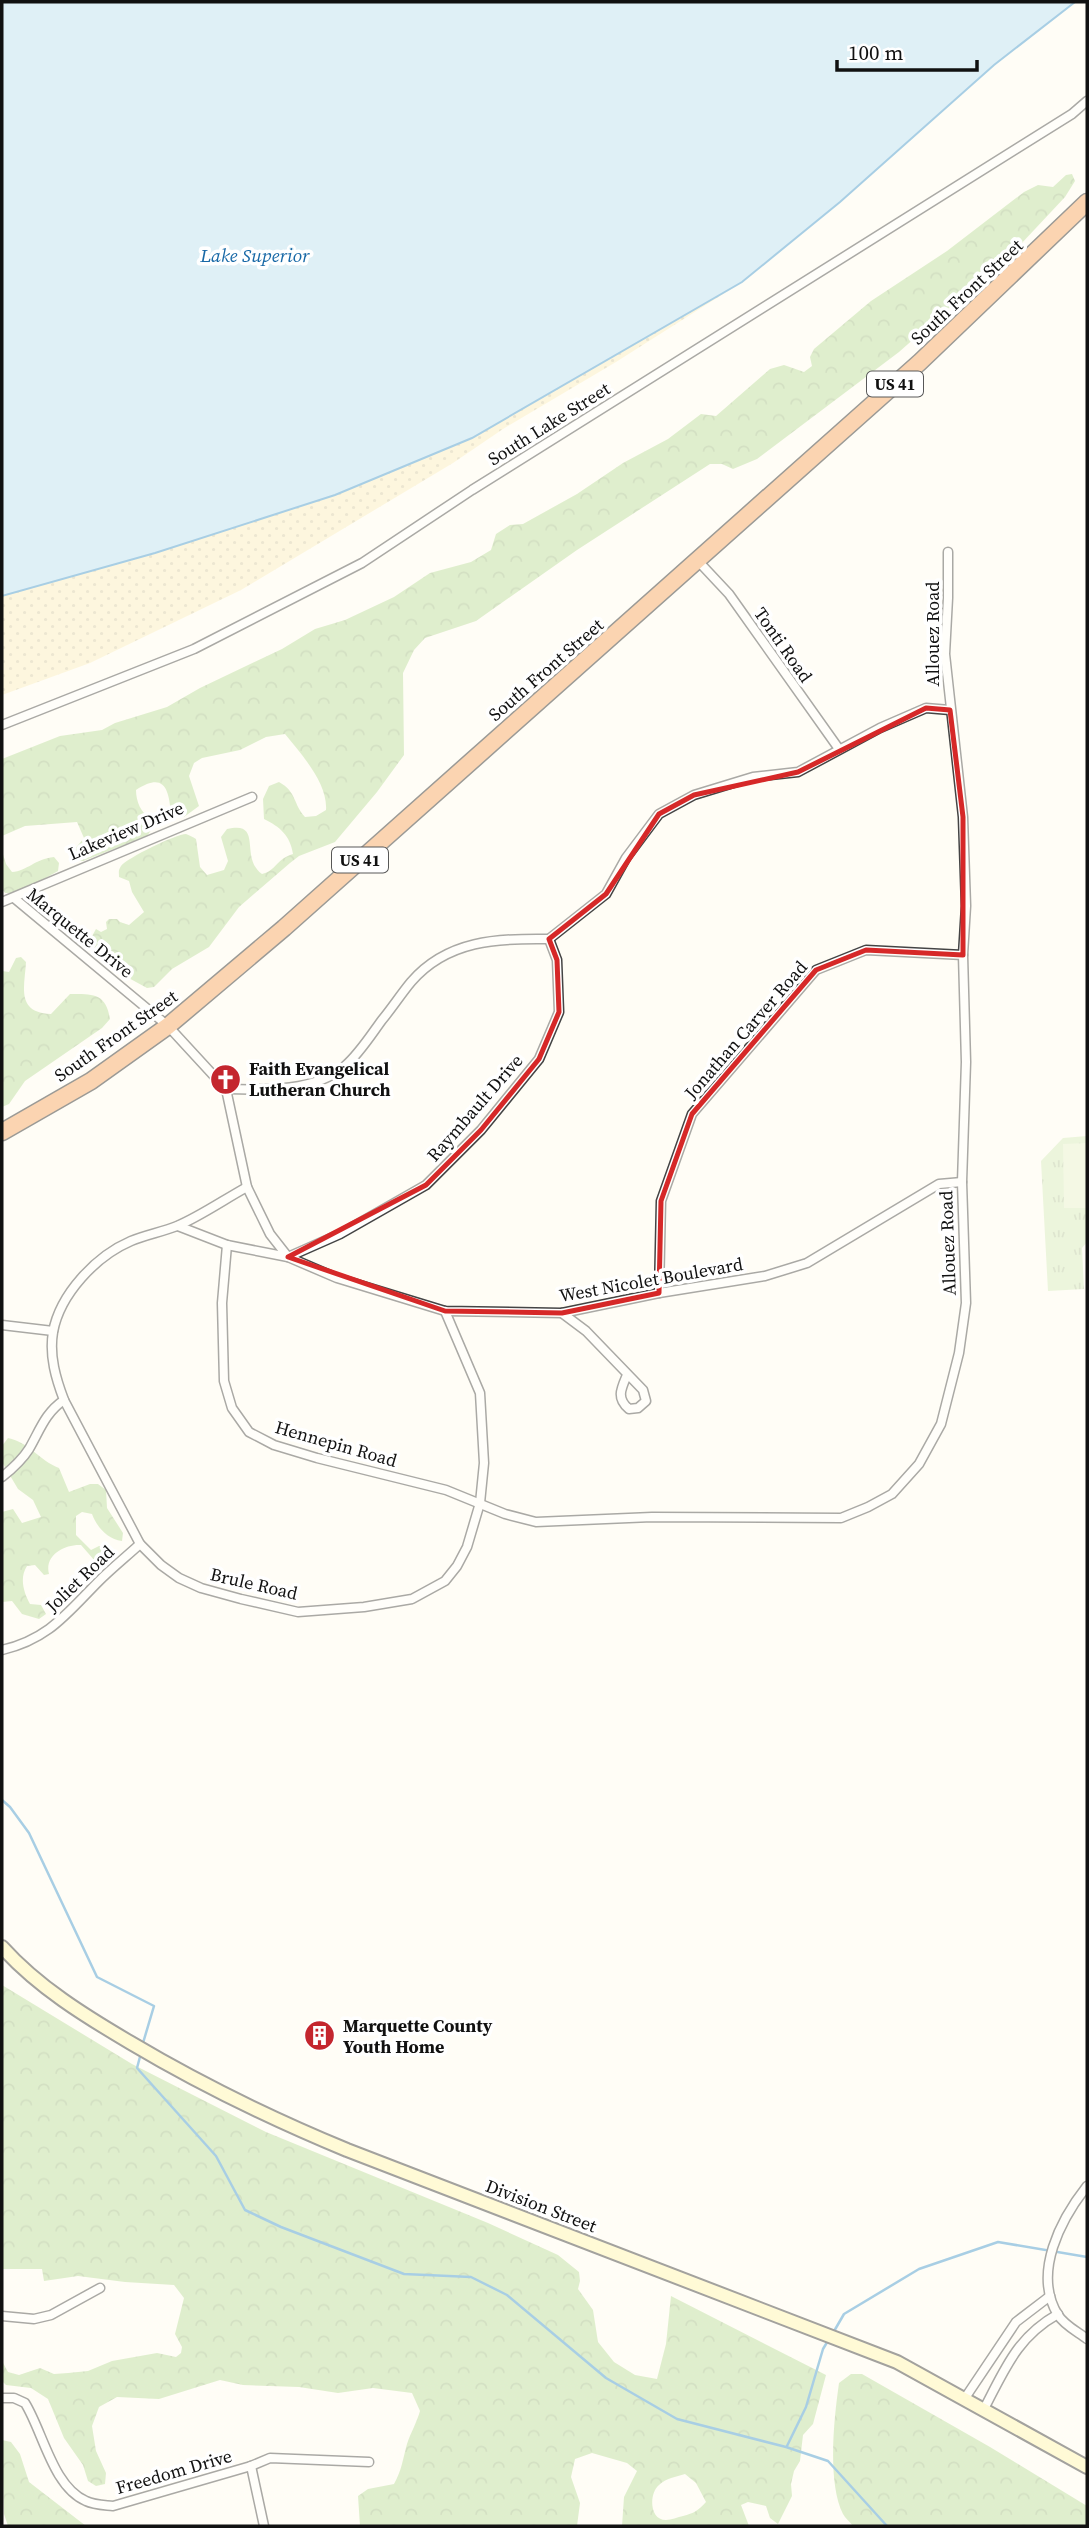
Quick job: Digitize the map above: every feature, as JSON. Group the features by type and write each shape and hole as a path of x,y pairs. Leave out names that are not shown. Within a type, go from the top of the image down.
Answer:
{"highway":[{"name":"South Front Street","path":"2,1132 91,1081 168,1026 284,929 699,562 920,362 1087,202"}],"street":[{"name":"South Lake Street","path":"2,725 194,649 362,563 472,490 1072,114 1087,101"},
{"name":"Allouez Road","path":"480,1503 505,1514 536,1522 652,1517 841,1518 892,1494 919,1464 941,1424 959,1353 966,1303 962,1182 966,1062 963,955 966,906 963,817 945,654 948,552"},
{"name":"Tonti Road","path":"699,562 729,594 839,749"},
{"path":"288,1257 270,1234 247,1187 226,1089 266,1090 294,1087 326,1077 345,1067 413,980 450,952 472,944 508,938 549,939 606,894 626,858 659,814 694,795 753,777 798,772 902,717 926,708 950,710"},
{"name":"Lakeview Drive","path":"14,898 48,881 252,797"},
{"name":"Marquette Drive","path":"2,902 14,898 168,1026 226,1089"},
{"name":"Raymbault Drive","path":"288,1257 340,1234 426,1185 481,1130 539,1059 559,1012 557,960 549,939"},
{"name":"Jonathan Carver Road","path":"659,1293 660,1201 692,1114 816,970 866,950 963,955"},
{"name":"West Nicolet Boulevard","path":"178,1226 227,1245 288,1257 337,1278 445,1311 562,1313 659,1293 765,1276 807,1263 939,1184 962,1182"},
{"path":"2,1325 53,1331 70,1295 83,1278 111,1252 131,1241 178,1226 247,1187"},
{"name":"Hennepin Road","path":"227,1245 222,1303 224,1381 232,1408 249,1432 274,1445 446,1490 480,1503"},
{"name":"Brule Road","path":"53,1331 54,1370 64,1400 140,1544 161,1565 201,1588 298,1612 364,1607 412,1599 445,1581 467,1547 480,1503 484,1463 480,1393 445,1311"},
{"path":"562,1313 586,1331 628,1375"},
{"path":"2,1477 28,1451 52,1409 64,1400"},
{"name":"Joliet Road","path":"2,1650 31,1641 58,1624 101,1579 140,1544"},
{"name":"Division Street","path":"2,1947 56,1995 101,2025 181,2072 279,2121 347,2150 897,2362 1087,2467"},
{"path":"1087,2186 1061,2225 1050,2258 1050,2296 1058,2314 1064,2322 1087,2339"},
{"path":"2,2316 34,2319 51,2315 100,2288"},
{"path":"965,2398 1016,2322 1050,2296"},
{"path":"984,2409 1014,2352 1024,2339 1042,2323 1058,2314"},
{"name":"Freedom Drive","path":"2,2398 15,2398 25,2403 66,2486 77,2496 94,2504 113,2506 270,2458 369,2462"},
{"path":"251,2466 264,2526"}],"highlighted area":[{"path":"926,708 950,710 963,817 963,955 866,950 816,970 692,1114 661,1201 659,1293 562,1313 445,1311 288,1257 426,1185 481,1130 539,1059 559,1012 557,960 549,939 606,894 659,814 694,795 798,772"}],"green space":[{"path":"1072,174 1075,181 1065,197 1020,245 899,352 757,459 733,469 722,464 710,464 577,550 476,621 425,638 414,650 403,673 404,755 377,792 335,842 299,856 290,863 239,907 209,947 172,969 154,987 147,988 114,970 106,958 96,951 91,938 96,929 101,932 107,929 106,922 109,919 117,919 129,925 144,912 129,881 119,877 120,868 125,862 152,847 186,834 196,839 200,867 207,875 224,870 228,861 221,837 227,829 238,828 245,830 248,835 252,859 262,874 293,854 283,832 264,819 263,799 269,786 279,782 285,786 305,817 316,816 326,810 318,779 285,734 266,737 240,750 202,758 194,763 189,776 199,806 184,817 171,815 169,797 159,783 145,785 136,790 140,807 151,818 154,826 147,836 83,861 74,857 74,850 84,838 77,822 25,826 2,836 2,759 60,736 102,730 115,723 167,707 200,688 282,649 315,629 345,620 394,597 430,573 471,562 491,550 496,534 510,525 523,524 577,494 623,463 668,439 701,414 716,416 770,369 784,365 804,372 812,366 810,357 814,349 871,301 947,251 1024,192 1038,185 1053,187 1066,175"},
{"path":"2,851 12,872 54,857 59,863 58,871 19,893 5,893 2,889"},
{"path":"21,957 26,962 25,996 32,1009 51,1014 70,994 92,995 105,1004 110,1019 102,1028 25,1081 9,1104 2,1107 2,971 9,972 16,958"},
{"path":"1087,1136 1087,1242 1082,1248 1084,1289 1048,1291 1041,1161 1063,1138"},
{"path":"1087,1143 1087,1208 1064,1208 1063,1144"},
{"path":"8,1438 22,1443 59,1468 69,1492 90,1484 98,1484 106,1490 107,1508 123,1533 122,1541 112,1538 100,1528 92,1514 82,1512 76,1516 76,1535 91,1550 99,1546 105,1548 109,1557 106,1562 95,1561 81,1545 75,1545 53,1556 48,1567 49,1574 44,1575 35,1565 27,1566 23,1575 24,1590 30,1604 41,1605 46,1614 39,1619 22,1614 12,1601 2,1602 2,1512 13,1509 22,1523 41,1517 33,1500 18,1489 2,1462 2,1446"},
{"path":"2,1985 132,2064 266,2132 488,2223 558,2255 579,2272 578,2289 593,2310 598,2342 614,2362 635,2375 657,2379 666,2344 671,2296 826,2375 813,2424 803,2435 800,2461 791,2484 792,2496 778,2524 770,2518 766,2506 748,2502 741,2505 749,2526 622,2526 624,2497 637,2471 627,2463 592,2453 575,2459 571,2477 580,2503 577,2526 360,2526 358,2496 368,2489 394,2484 399,2474 420,2411 412,2393 373,2388 338,2393 299,2387 243,2385 220,2380 159,2399 117,2397 99,2407 92,2426 96,2451 106,2473 105,2484 96,2486 88,2481 83,2465 64,2438 48,2399 31,2388 6,2385 2,2381 2,2361 8,2372 19,2375 40,2368 54,2374 88,2371 112,2361 157,2353 176,2357 181,2353 182,2347 175,2334 184,2298 174,2285 78,2276 44,2281 42,2269 2,2269","holes":["685,2474 696,2483 706,2502 701,2508 670,2520 656,2516 652,2506 653,2494 662,2483"]},
{"path":"851,2374 862,2374 1087,2506 1087,2526 853,2526 844,2516 838,2501 833,2468 839,2383"},
{"path":"2,2440 11,2442 20,2454 29,2482 86,2526 8,2526 4,2514"}],"sand":[{"path":"742,282 616,362 503,429 453,463 241,590 90,663 2,695 2,494"}],"water":[{"name":"Lake Superior","path":"2,2 1075,2 994,65 840,202 742,282 472,438 335,495 155,553 2,596"}],"waterway":[{"path":"2,1800 29,1833 97,1977 154,2006 143,2043"},
{"path":"141,2053 137,2068 216,2156 245,2210 281,2227 404,2274 471,2277 507,2295 606,2378 677,2419 786,2447 828,2461 887,2526"},
{"path":"833,2333 844,2314 919,2269 998,2242 1087,2257"},
{"path":"787,2446 806,2407 823,2349 829,2339"}],"place":[{"name":"Faith Evangelical Lutheran Church","path":"226,1079"},
{"name":"Marquette County Youth Home","path":"320,2036"}]}
